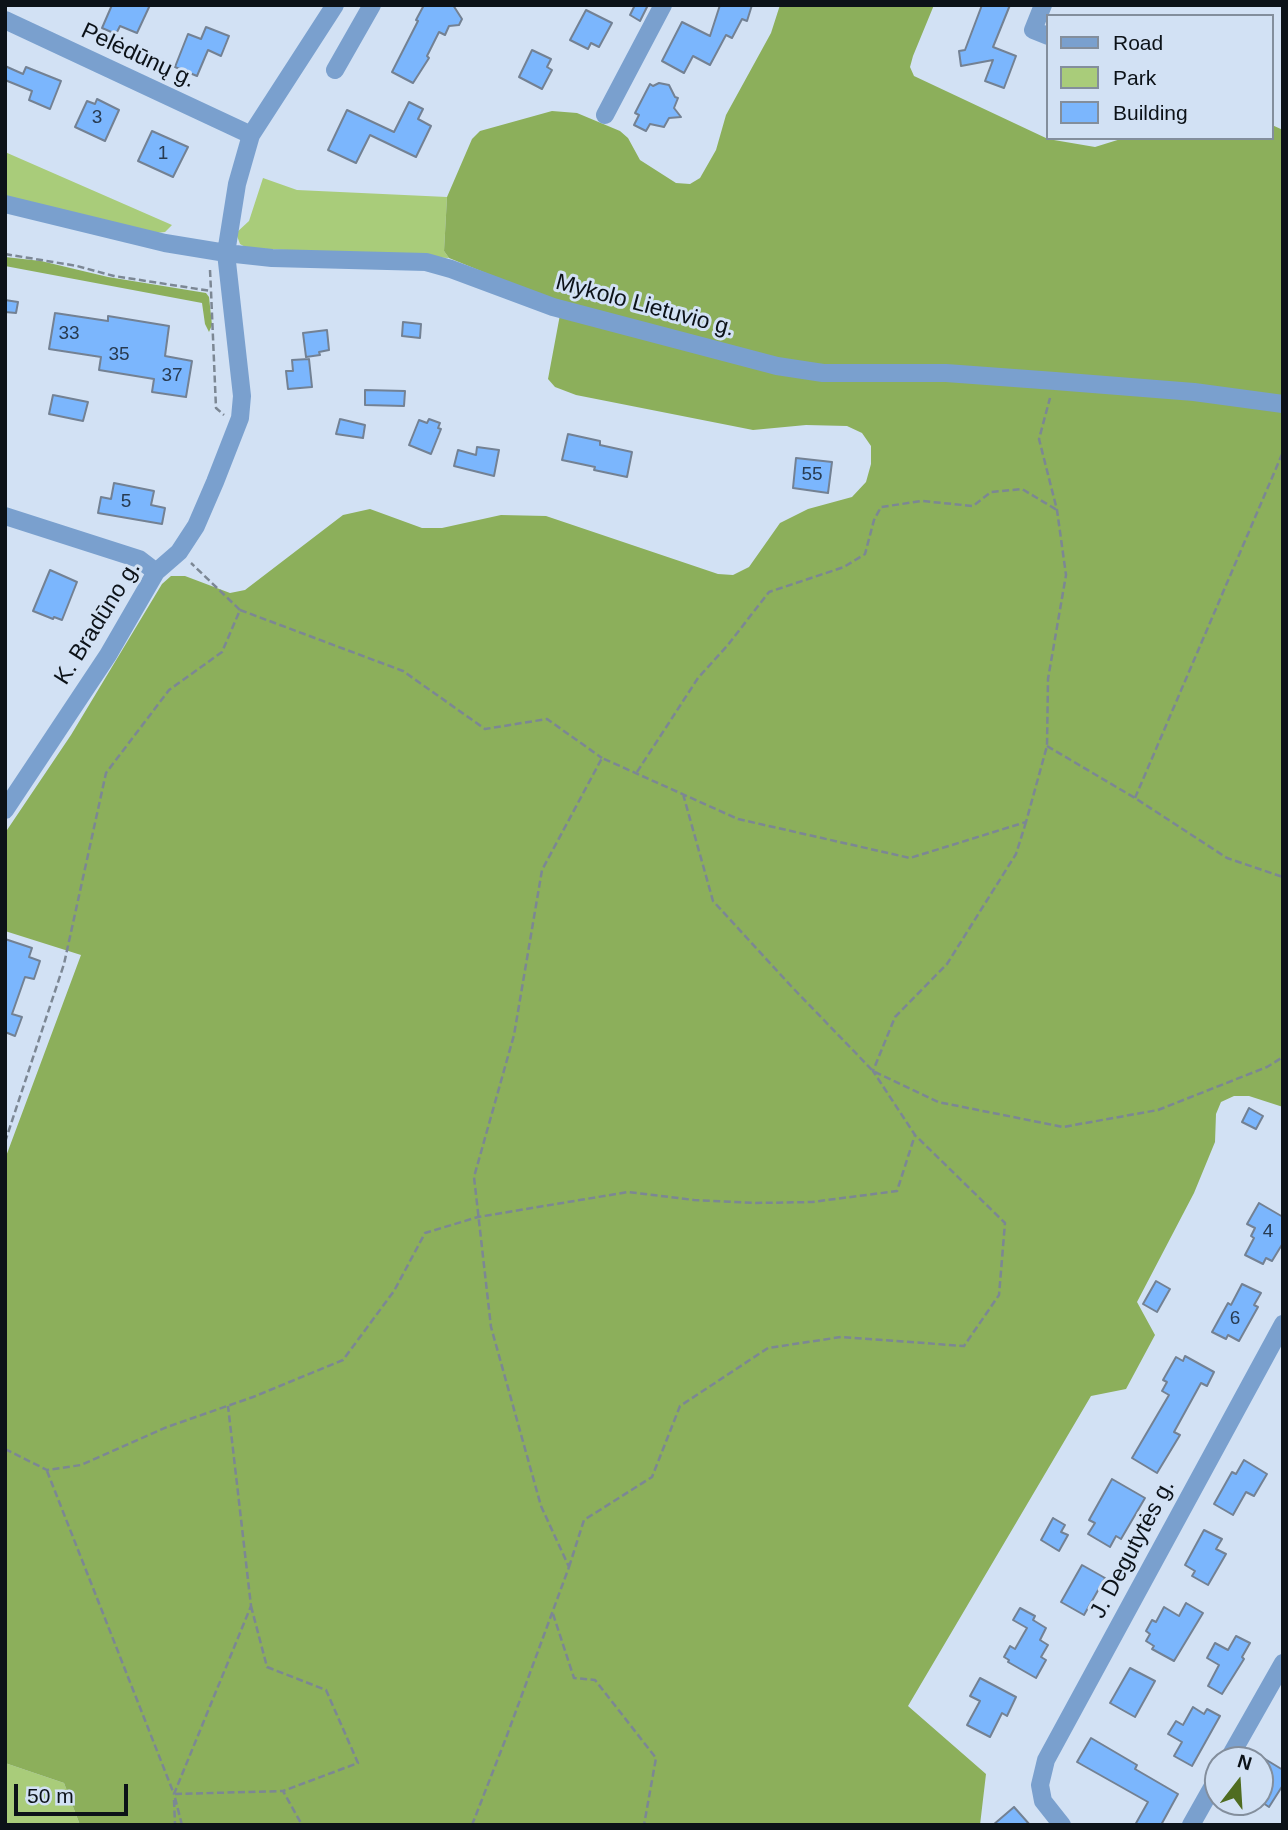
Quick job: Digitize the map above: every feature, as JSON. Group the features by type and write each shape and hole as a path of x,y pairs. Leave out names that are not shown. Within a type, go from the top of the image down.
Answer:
{"street":[{"name":"K. Bradūno g.","path":"5,810 108,655 156,572 179,552 196,526 240,418 241,374 226,253 237,184 251,135 335,5"},
{"path":"335,70 372,5"},
{"path":"605,115 663,5"},
{"path":"1043,5 1033,30 1046,35"},
{"name":"Pelėdūnų g.","path":"5,20 251,135"},
{"name":"Mykolo Lietuvio g.","path":"5,204 165,243 226,253 272,258 426,262 553,307 777,366 823,373 946,373 1055,381 1194,392 1283,404"},
{"path":"5,516 139,559 156,572"},
{"name":"J. Degutytės g.","path":"1062,1825 1043,1801 1040,1785 1046,1760 1283,1324"},
{"path":"1236,1746 1283,1663"},
{"path":"1191,1825 1204,1802"}],"path":[{"path":"5,254 77,266 114,276 211,291 216,408"},
{"path":"873,1071 895,1017 947,964 1016,854 1047,746 1048,679 1066,575 1057,510 1039,439 1055,381"},
{"path":"1135,798 1283,452"},
{"path":"636,773 698,678 769,592 844,567 865,554 874,520 881,507 922,501 973,506 991,492 1022,489 1057,510"},
{"path":"179,552 240,610 403,671 485,729 547,719 602,758 738,819 910,858 1026,821"},
{"path":"5,1142 64,964 106,773 169,690 222,652 240,610"},
{"path":"1047,746 1135,798 1227,858 1283,877"},
{"path":"569,1567 541,1506 491,1326 474,1177 514,1035 542,870 602,758"},
{"path":"472,1825 569,1567 584,1520 652,1477 680,1406 768,1348 841,1338 964,1346 999,1295 1005,1223 915,1135 873,1071 713,901 683,794"},
{"path":"873,1071 938,1102 1063,1127 1158,1110 1267,1067 1283,1057"},
{"path":"5,1449 47,1470 81,1465 167,1427 343,1360 394,1291 425,1233 478,1217 628,1192 695,1200 812,1202 897,1191 915,1135"},
{"path":"174,1794 284,1791 358,1763 326,1690 267,1667 251,1606 228,1406"},
{"path":"47,1470 174,1794 182,1825"},
{"path":"175,1825 174,1794 251,1606"},
{"path":"552,1612 574,1678 595,1679 656,1758 644,1825"},
{"path":"284,1791 302,1825"}],"green space":[{"path":"780,5 934,5 913,56 910,67 914,76 1046,140 1095,147 1118,140 1274,140 1274,126 1283,130 1283,1107 1249,1096 1234,1096 1221,1102 1216,1114 1215,1142 1194,1193 1137,1302 1155,1335 1126,1389 1091,1396 908,1706 986,1774 980,1825 80,1825 64,1783 5,1763 5,1159 81,955 5,931 5,833 71,735 162,584 171,576 185,576 230,593 245,590 343,515 370,509 422,528 442,528 501,515 546,516 718,574 733,575 749,567 780,523 808,509 852,497 866,482 871,464 871,446 862,433 847,426 806,425 753,430 576,395 555,387 548,379 562,304 449,258 444,251 447,197 472,139 480,131 552,111 577,113 620,131 628,138 640,160 676,183 690,184 700,178 716,150 726,115 771,33"},
{"path":"5,152 172,225 165,232 156,233 5,197"},
{"path":"263,178 297,190 447,197 444,251 449,258 247,248 240,244 236,233 249,221"},
{"path":"5,257 41,261 108,277 206,293 209,297 212,325 209,332 202,303 5,266"},
{"path":"5,1763 64,1783 80,1825 5,1825"}],"building":[{"path":"112,5 150,5 137,33 120,26 116,34 102,28"},
{"path":"424,5 453,5 462,19 459,25 449,26 445,35 439,32 427,56 429,58 413,83 392,72"},
{"path":"635,5 648,5 640,21 630,15"},
{"path":"720,5 752,5 747,21 742,19 732,38 726,35 710,65 693,56 684,73 662,61 682,22 710,36"},
{"path":"982,5 1010,5 993,47 1016,56 1004,88 985,81 993,60 961,66 959,51 965,50"},
{"path":"586,10 612,23 599,47 591,43 588,49 570,40"},
{"path":"206,27 229,36 221,56 208,50 197,76 175,67 188,34 201,39"},
{"path":"532,50 551,59 547,67 552,70 542,89 519,77"},
{"path":"5,66 23,74 26,67 61,81 50,109 29,100 32,91 5,80"},
{"path":"659,83 669,85 678,98 674,108 681,117 669,118 664,127 650,124 646,131 634,125 639,115 635,113 650,84 653,86"},
{"path":"97,99 119,110 105,141 75,127 87,101 95,104"},
{"path":"409,102 423,109 418,119 431,126 416,157 370,135 356,163 328,150 347,110 394,132"},
{"path":"152,131 188,147 173,177 138,161"},
{"path":"5,300 18,302 16,313 5,312"},
{"path":"55,313 108,321 108,316 169,326 165,356 192,361 186,397 152,392 154,379 99,370 101,357 49,349"},
{"path":"403,322 421,324 420,338 402,336"},
{"path":"327,330 329,350 319,352 320,355 306,357 303,333"},
{"path":"309,359 312,387 288,389 286,371 293,371 292,360"},
{"path":"365,390 405,391 404,406 365,405"},
{"path":"53,395 88,402 83,421 49,414"},
{"path":"340,419 365,425 363,438 336,434"},
{"path":"429,419 440,423 438,428 441,429 431,454 409,445 419,420 427,423"},
{"path":"568,434 632,452 627,477 562,460"},
{"path":"477,447 499,450 494,476 454,466 458,450 476,455"},
{"path":"796,458 832,462 828,493 793,488"},
{"path":"114,483 154,491 151,505 165,508 162,524 98,513 101,497 111,499"},
{"path":"50,570 77,582 62,620 33,611"},
{"path":"5,939 32,948 29,957 40,961 34,979 25,977 12,1014 22,1017 15,1036 5,1032"},
{"path":"1249,1108 1263,1116 1256,1129 1242,1122"},
{"path":"1259,1203 1283,1217 1283,1243 1272,1261 1266,1258 1263,1264 1245,1255 1254,1238 1251,1236 1255,1228 1247,1224"},
{"path":"1156,1281 1170,1289 1157,1312 1143,1304"},
{"path":"1242,1284 1261,1293 1254,1305 1258,1307 1239,1341 1228,1335 1226,1339 1212,1332"},
{"path":"1185,1356 1214,1372 1207,1386 1201,1383 1174,1432 1180,1435 1157,1473 1132,1458 1169,1395 1162,1391 1167,1382 1163,1380 1176,1357 1183,1361"},
{"path":"1244,1460 1267,1474 1254,1496 1246,1492 1233,1515 1214,1504 1232,1472 1236,1474"},
{"path":"1112,1479 1145,1498 1121,1539 1116,1536 1110,1547 1088,1534 1095,1523 1089,1520"},
{"path":"1053,1518 1065,1525 1061,1532 1068,1535 1059,1551 1041,1540"},
{"path":"1204,1530 1222,1539 1216,1549 1226,1554 1208,1585 1192,1576 1195,1571 1185,1565"},
{"path":"1082,1565 1105,1578 1084,1615 1061,1602"},
{"path":"1186,1603 1203,1613 1174,1661 1152,1649 1154,1646 1146,1641 1150,1634 1146,1631 1152,1620 1156,1622 1164,1607 1179,1616"},
{"path":"1020,1608 1035,1616 1033,1620 1046,1628 1040,1640 1048,1645 1041,1657 1046,1660 1036,1678 1004,1657 1010,1646 1015,1649 1027,1628 1013,1620"},
{"path":"1236,1636 1250,1643 1242,1657 1244,1659 1222,1694 1208,1686 1219,1665 1207,1658 1215,1643 1228,1650"},
{"path":"1130,1668 1155,1681 1135,1717 1110,1703"},
{"path":"980,1678 1016,1697 1007,1716 1002,1713 990,1737 967,1725 980,1701 970,1696"},
{"path":"1193,1707 1204,1714 1207,1709 1220,1716 1192,1766 1174,1756 1182,1742 1168,1734 1176,1721 1183,1725"},
{"path":"1091,1738 1137,1765 1135,1769 1178,1794 1161,1825 1135,1825 1148,1802 1077,1762"},
{"path":"1274,1765 1283,1770 1283,1785 1274,1799"},
{"path":"1014,1807 1030,1825 993,1825"}]}
